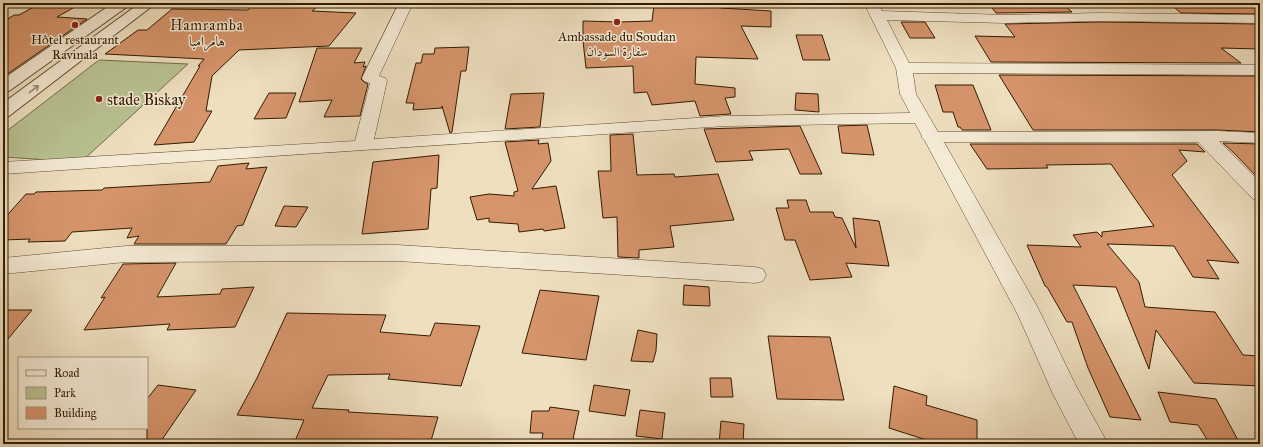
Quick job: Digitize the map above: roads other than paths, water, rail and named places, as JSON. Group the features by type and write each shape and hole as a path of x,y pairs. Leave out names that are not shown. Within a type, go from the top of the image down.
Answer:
{"street":[{"path":"3,87 123,3"},
{"path":"3,112 149,3"},
{"path":"362,145 379,81 370,78 406,3"},
{"path":"874,9 1005,19 1100,17 1260,19"},
{"path":"874,9 904,68 908,94 920,118 1030,315 1066,394 1094,444"},
{"path":"904,68 1260,70"},
{"path":"3,168 726,121 920,118"},
{"path":"930,137 1203,136 1260,138"},
{"path":"1203,136 1260,194"},
{"path":"3,266 126,254 397,253 755,275"}],"place":[{"name":"Ambassade du Soudan سفارة السودان","path":"617,22"},
{"name":"Hôtel restaurant Ravinala","path":"75,25"},
{"name":"stade Biskay","path":"99,99"}],"district":[{"name":"Hamramba هامرامبا","path":"207,34"}]}
